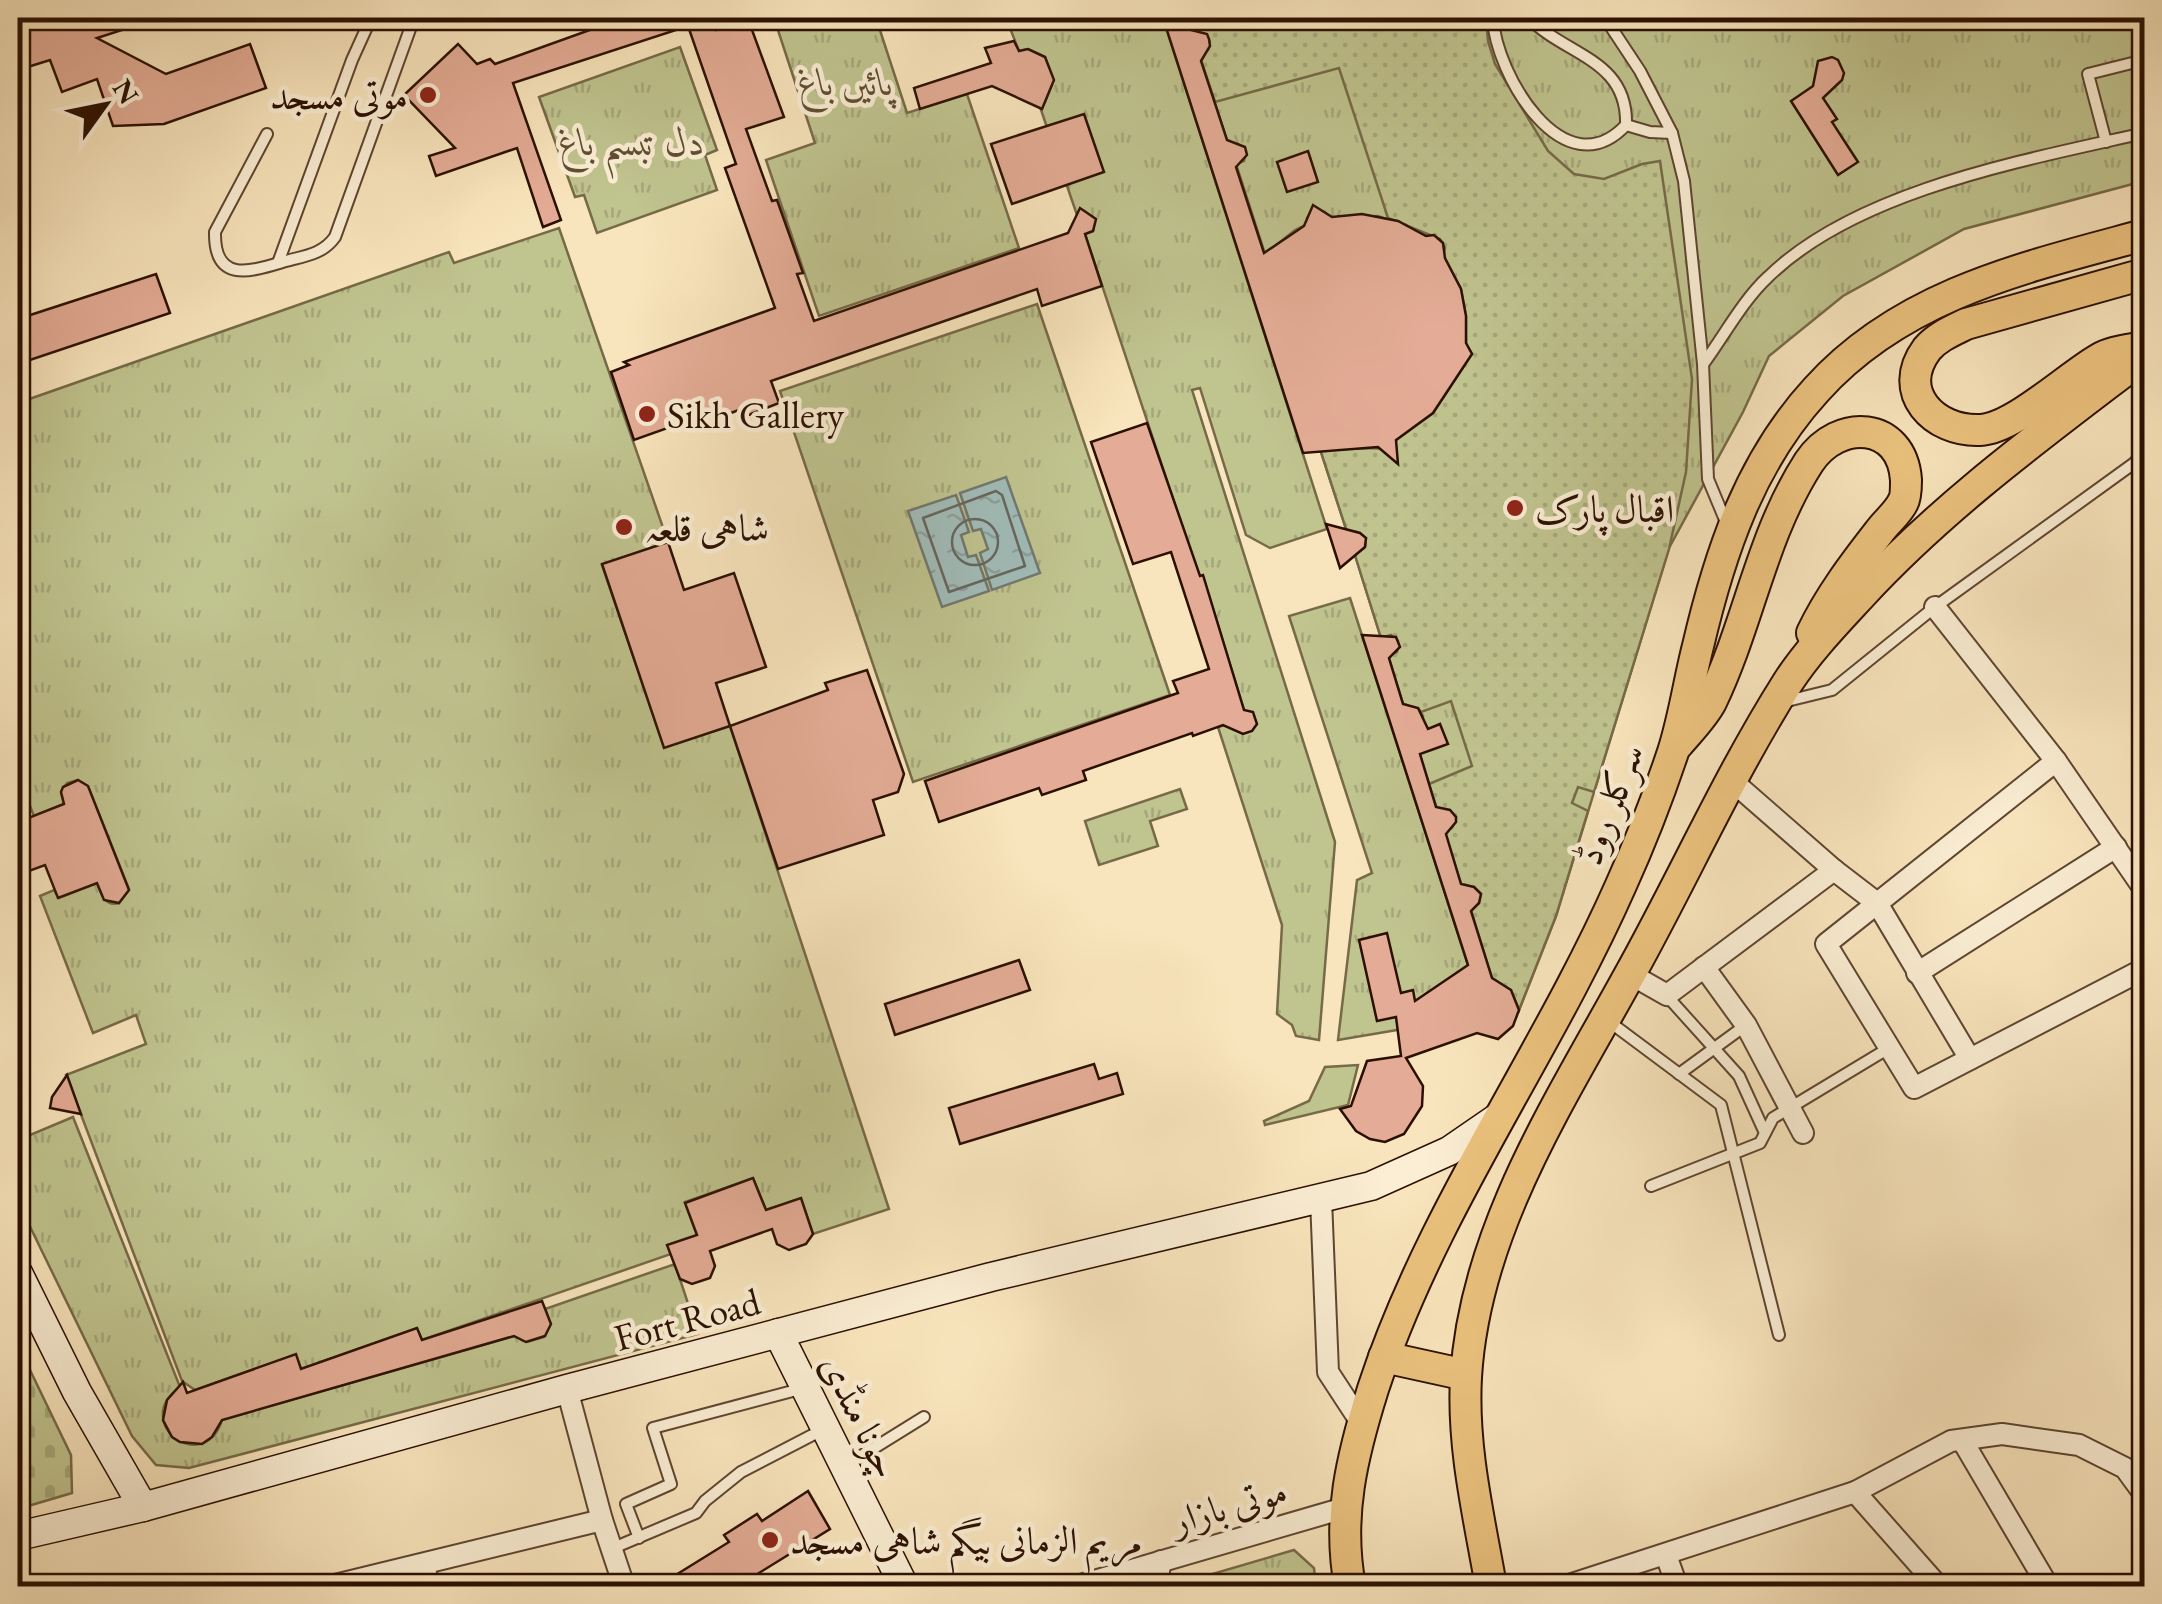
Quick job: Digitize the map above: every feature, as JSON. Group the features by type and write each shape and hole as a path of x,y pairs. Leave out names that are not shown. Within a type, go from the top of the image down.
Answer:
{"main road":[{"name":"سرکلر روڈ","path":"1350,1586 1344,1508 1362,1424 1384,1357 1433,1240 1622,884 1673,750 1730,532 1756,471 1780,432 1818,387 1871,341 1949,294 1986,279 2144,234"},
{"path":"2144,274 1966,324 1945,334 1929,347 1918,365 1919,399 1929,414 1942,423 1981,430 2016,416 2104,356 2144,347"},
{"path":"1783,691 1860,596 1903,553 2008,460 2144,356"},
{"path":"1492,1586 1467,1449 1466,1376 1484,1280 1512,1196 1824,608 1904,502 1904,464 1891,445 1867,431 1839,434 1820,446 1764,549 1710,705 1673,750"},
{"path":"1384,1357 1466,1376"}],"street":[{"path":"1935,607 2056,761 2144,889"},
{"path":"2056,761 1826,944 1914,1088 2144,969"},
{"path":"1731,780 1878,903 1970,1059"},
{"path":"1917,973 2116,847"},
{"path":"1630,974 1666,995 1834,870"},
{"path":"1704,967 1746,1025 1802,1133"},
{"name":"Fort Road","path":"18,1536 143,1508 567,1389 991,1277 1371,1186 1449,1151 1498,1118"},
{"path":"1321,1199 1328,1372 1362,1424"},
{"path":"18,1273 77,1392 143,1508"},
{"name":"چونا منڈی","path":"778,1334 904,1586"},
{"path":"567,1389 624,1586"},
{"path":"1566,1586 1855,1492 1951,1441 2002,1434 2079,1445 2125,1468 2144,1494"},
{"path":"1962,1440 2048,1586"},
{"path":"1855,1492 1938,1586"},
{"name":"موتی بازار","path":"1077,1586 1344,1508"},
{"path":"331,1586 602,1520"},
{"path":"1666,1555 1677,1586"},
{"path":"1156,1586 1161,1561"}],"lane":[{"path":"278,263 371,18"},
{"path":"267,134 215,232 215,246 222,262 235,271 247,272 328,248 336,237 414,18"},
{"path":"1493,18 1494,40 1509,76 1548,128 1564,141 1584,146 1604,144 1626,125 1621,90 1602,67 1579,50 1552,38 1529,18"},
{"path":"1605,18 1640,71 1672,133 1684,182 1704,364 1708,479 1730,532"},
{"path":"2106,142 2088,74 2144,60"},
{"path":"1626,125 1672,133"},
{"path":"1704,364 1767,278 1832,228 1935,186 2144,133"},
{"path":"1783,691 1832,690 1935,607 2140,459 2144,476"},
{"path":"1666,995 1739,1076 1765,1133"},
{"path":"1604,1018 1720,1105 1779,1334"},
{"path":"1679,1074 1746,1025"},
{"path":"1651,1186 1760,1143 1772,1118 1889,1048"},
{"path":"638,1538 626,1504 670,1484 653,1428 806,1388"},
{"path":"844,1466 924,1417"},
{"path":"611,1549 696,1514 705,1501 740,1472 825,1428"},
{"path":"428,1563 434,1586"}],"green space":[{"name":"پائیں باغ","path":"774,18 876,18 907,113 967,94 1019,248 819,316 766,160 815,143"},
{"path":"1006,18 1163,18 1327,529 1270,548 1246,535 1200,388 1192,390 1335,842 1319,1040 1296,1036 1292,1025 1277,1014 1282,925 1218,727 1232,723 1244,710 1203,576 1199,577 1085,234 1093,231 1095,219 1087,213 1077,215 1039,104 1045,102 1053,80 1045,57 1028,49 1019,51"},
{"name":"اقبال پارک","path":"1187,18 2144,18 2144,181 1964,229 1843,296 1769,356 1669,548 1556,916 1519,1010 1511,990 1492,978 1474,907 1481,894 1447,830 1455,824 1454,813 1444,809 1438,812 1411,727 1423,721 1423,716 1388,655 1397,652 1398,641 1391,635 1381,638 1354,552 1364,548 1366,538 1356,532 1348,535 1320,449 1394,451 1395,441 1433,413 1472,354 1466,344 1461,289 1443,256 1445,248 1440,239 1378,216 1327,218 1314,209 1307,218 1308,224 1265,254 1236,164 1244,161 1246,152 1238,144 1229,147 1199,54 1208,50 1210,42"},
{"path":"1187,18 1486,18 1495,64 1548,151 1574,174 1604,179 1660,161 1692,379 1686,472 1669,549 1594,792 1578,787 1572,803 1588,811 1556,916 1519,1010 1511,990 1492,978 1470,907 1479,903 1481,894 1474,887 1463,890 1444,830 1452,828 1456,817 1449,810 1438,812 1429,784 1472,766 1451,701 1421,712 1418,708 1405,710 1388,655 1397,652 1398,641 1391,635 1381,638 1354,552 1364,548 1366,538 1356,532 1348,535 1320,449 1394,451 1395,441 1433,413 1472,354 1466,344 1461,289 1443,256 1445,248 1440,239 1388,218 1339,68 1215,102 1199,54 1208,50 1210,42 1207,35 1193,35"},
{"name":"دل تبسم باغ","path":"680,47 717,150 705,155 717,190 597,233 584,195 575,197 539,97"},
{"path":"559,228 668,542 602,565 664,747 730,726 889,1209 813,1234 801,1198 766,1210 753,1178 685,1202 697,1235 671,1254 422,1340 417,1328 301,1369 295,1355 195,1390 182,1381 66,1075 146,1044 136,1015 93,1033 40,896 54,890 59,898 97,883 104,899 114,904 129,889 88,786 78,780 67,783 61,792 64,804 34,816 24,791 18,793 18,403 449,252 454,263"},
{"path":"1037,304 1170,695 913,782 780,391"},
{"path":"1350,598 1474,984 1471,1003 1397,1030 1338,1040 1357,880 1372,873 1289,616"},
{"path":"1180,789 1187,809 1150,821 1158,846 1099,865 1085,821"},
{"path":"1358,1065 1348,1105 1265,1125 1264,1121 1309,1101 1325,1067"},
{"path":"73,1117 180,1387 167,1401 163,1415 166,1428 187,1444 200,1444 213,1436 222,1420 514,1336 527,1342 544,1337 550,1324 545,1309 675,1264 698,1334 189,1468 156,1465 132,1436 18,1202 18,1140"},
{"path":"30,1370 71,1455 72,1493 18,1509 18,1374"},
{"path":"1294,1550 1314,1568 1316,1586 1184,1586 1185,1582"}],"water":[{"path":"1006,477 1040,573 992,590 980,553 988,549 981,529 973,531 960,493"},
{"path":"956,495 969,532 961,535 968,557 976,555 989,591 942,607 908,511"}],"building":[{"path":"18,18 146,18 147,22 97,38 166,74 250,44 266,88 164,124 113,126 97,79 62,92 50,60 18,70"},
{"path":"623,18 712,18 716,30 748,19 784,117 746,129 803,273 797,274 814,321 1068,233 1080,208 1096,219 1093,231 1085,234 1102,286 1042,306 1037,289 771,381 779,403 746,416 744,408 718,418 715,411 634,440 611,372 629,365 624,362 775,308 725,168 736,164 688,26 513,83 561,220 543,227 517,148 436,176 429,156 455,148 404,95 458,44 477,64 490,59 495,64"},
{"path":"1163,18 1187,18 1191,30 1207,34 1210,46 1201,61 1227,140 1245,147 1247,155 1236,167 1264,253 1304,226 1313,205 1332,217 1362,214 1398,221 1426,236 1434,235 1443,243 1445,258 1461,289 1466,343 1472,354 1433,413 1396,440 1398,464 1378,447 1303,453"},
{"path":"1014,41 1019,51 1028,49 1045,57 1054,80 1042,109 992,86 920,109 914,88 991,63 985,48"},
{"path":"1832,57 1844,73 1823,98 1837,119 1832,122 1858,162 1838,175 1791,101 1813,86 1818,61"},
{"path":"1084,114 1104,172 1012,204 991,144"},
{"path":"1308,151 1318,182 1287,192 1277,162"},
{"path":"156,274 170,313 18,364 18,319"},
{"path":"1147,423 1200,576 1203,575 1244,710 1253,712 1257,724 1243,734 1223,725 1193,736 1192,733 1083,771 1086,780 1042,795 1039,788 939,822 925,781 1178,693 1173,681 1209,669 1171,552 1133,564 1091,442"},
{"path":"1326,524 1366,538 1365,547 1340,568"},
{"path":"668,542 684,590 734,573 766,667 716,683 730,726 664,748 602,564"},
{"path":"1362,635 1396,637 1400,647 1389,658 1403,704 1418,708 1428,729 1440,724 1448,744 1420,754 1436,807 1450,810 1456,817 1446,834 1461,884 1474,887 1481,894 1471,911 1492,978 1511,990 1519,1010 1513,1026 1498,1039 1477,1033 1406,1058 1423,1086 1422,1106 1404,1134 1385,1142 1356,1131 1340,1109 1351,1106 1367,1061 1401,1056 1396,1017 1377,1021 1359,940 1387,933 1401,993 1413,990 1415,1001 1468,965"},
{"path":"867,670 904,774 898,792 873,800 884,835 778,869 730,726 828,690 825,683"},
{"path":"78,780 88,786 129,890 119,903 104,900 97,883 58,898 45,865 18,875 18,822 64,804 63,787"},
{"path":"1019,960 1030,990 895,1035 885,1004"},
{"path":"1094,1064 1099,1079 1117,1073 1123,1094 960,1144 949,1108"},
{"path":"67,1075 81,1114 50,1108 52,1097"},
{"path":"753,1178 766,1210 801,1198 813,1234 806,1244 789,1250 777,1244 772,1229 710,1251 715,1266 710,1278 692,1284 680,1279 667,1245 697,1235 685,1203"},
{"path":"542,1301 551,1324 545,1336 526,1342 514,1336 222,1420 212,1437 202,1444 180,1442 172,1437 163,1420 167,1400 183,1382 187,1393 296,1354 301,1369 417,1328 422,1340"},
{"name":"مریم الزمانی بیگم شاہی مسجد","path":"808,1491 830,1529 738,1586 658,1586 729,1542 724,1535 757,1514 762,1521"}],"place":[{"name":"موتی مسجد","path":"428,95"},
{"name":"Sikh Gallery","path":"647,414"},
{"name":"اقبال پارک","path":"1515,508"},
{"name":"شاہی قلعہ","path":"624,527"},
{"name":"مریم الزمانی بیگم شاہی مسجد","path":"770,1540"}]}
